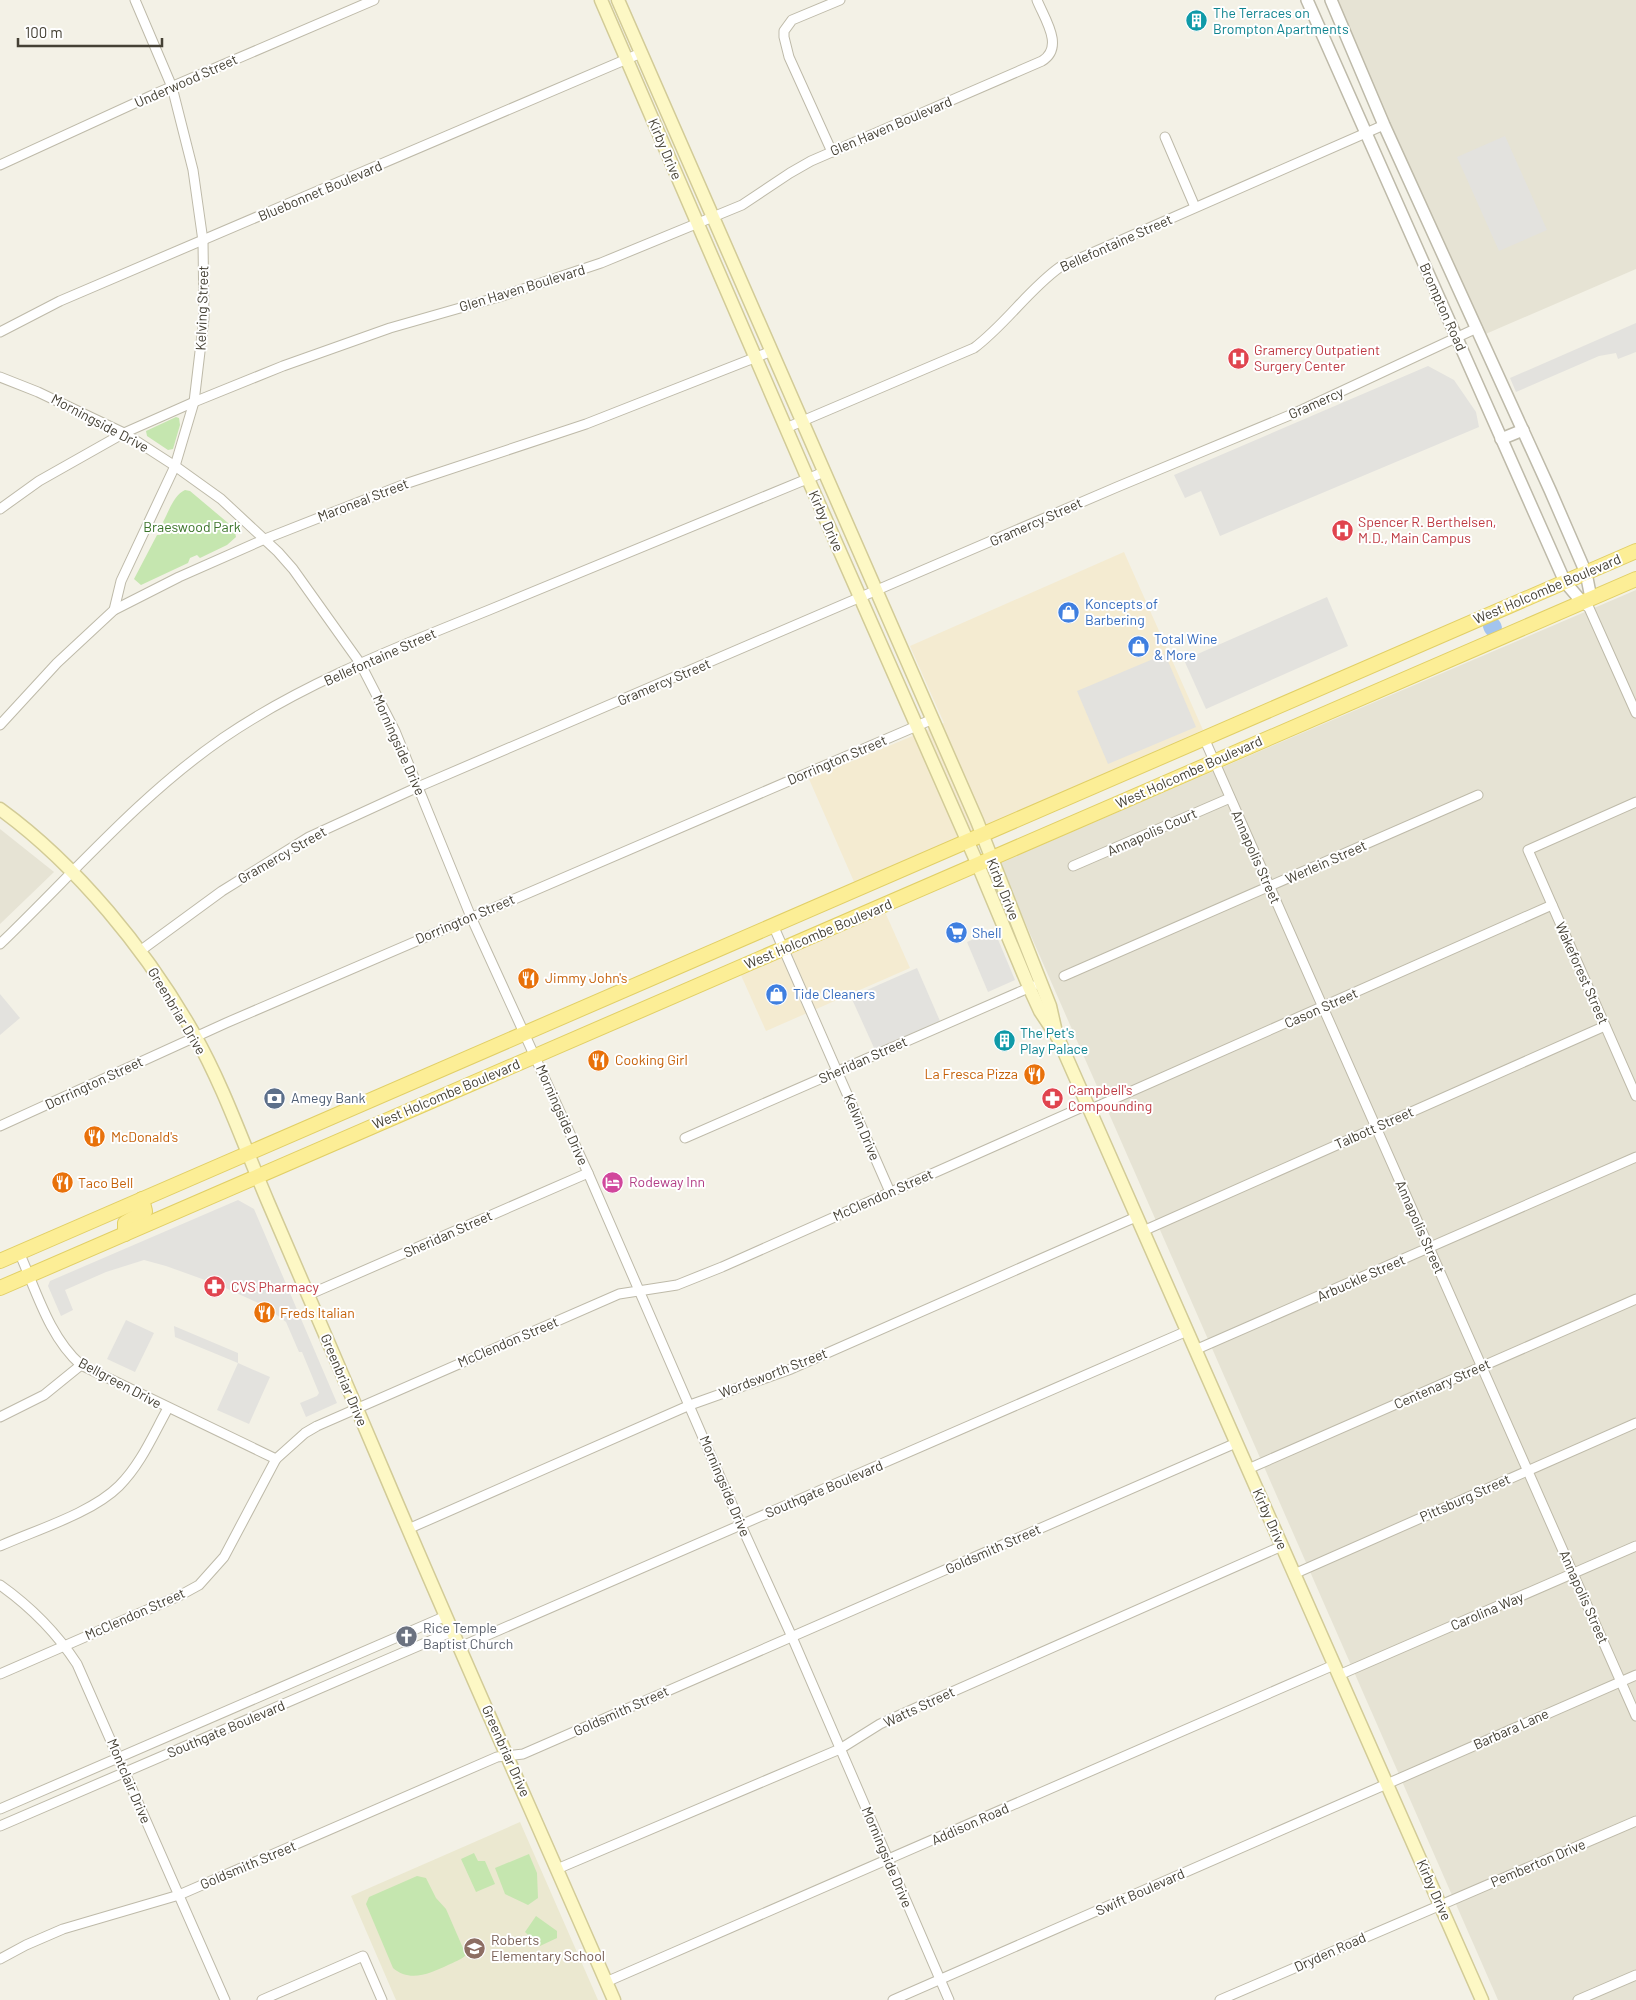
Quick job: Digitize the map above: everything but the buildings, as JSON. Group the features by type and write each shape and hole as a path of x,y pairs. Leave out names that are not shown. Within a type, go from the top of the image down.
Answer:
{"main road":[{"name":"Kirby Drive","path":"601,0 808,479 968,842 984,862 1035,985 1050,1006 1058,1038 1482,2000"},
{"name":"Kirby Drive","path":"618,0 933,719 982,835 984,862"},
{"name":"West Holcombe Boulevard","path":"0,1260 1636,551"},
{"name":"West Holcombe Boulevard","path":"0,1288 1214,761 1587,603 1636,579"},
{"name":"Greenbriar Drive","path":"0,809 46,846 72,871 140,951 169,993 195,1036 614,2000"},
{"path":"125,1234 125,1223 145,1211 142,1198"}],"street":[{"name":"Kelving Street","path":"114,610 122,581 176,466 194,402 204,318 204,241 193,170 172,87 135,0"},
{"name":"Underwood Street","path":"0,165 172,87 374,0"},
{"name":"Glen Haven Boulevard","path":"0,510 39,481 124,433 194,402 283,366 390,328 502,296 601,263 742,205 790,173 832,152 1042,61 1049,55 1053,40 1037,0"},
{"name":"Brompton Road","path":"1307,0 1565,582 1587,603"},
{"name":"Brompton Road","path":"1331,0 1384,125 1586,573 1587,603 1636,713"},
{"path":"832,152 790,57 784,31 792,20 838,1"},
{"name":"Bluebonnet Boulevard","path":"0,332 60,301 641,53"},
{"name":"Bellefontaine Street","path":"786,428 974,348 992,334 1033,289 1060,267 1384,125"},
{"path":"1165,137 1195,207"},
{"name":"Gramercy","path":"1208,450 1368,380 1458,339 1477,328"},
{"name":"Maroneal Street","path":"0,725 57,663 114,610 179,577 405,484 586,424 772,352"},
{"name":"Morningside Drive","path":"0,377 38,392 124,433 176,466 221,499 293,569 360,662 395,731 471,917 588,1173 949,2000"},
{"path":"1501,439 1523,430"},
{"name":"Gramercy Street","path":"140,951 222,890 309,837 418,787 1117,487 1208,450"},
{"name":"Bellefontaine Street","path":"0,944 119,824 180,770 264,711 360,662 824,472"},
{"name":"Dorrington Street","path":"0,1126 195,1036 933,719"},
{"name":"Annapolis Street","path":"1204,738 1636,1716"},
{"name":"Werlein Street","path":"1064,976 1478,795"},
{"name":"Annapolis Court","path":"1073,866 1230,798"},
{"name":"Wakeforest Street","path":"1636,802 1528,850 1636,1096"},
{"name":"Cason Street","path":"1088,1107 1322,1007 1552,905"},
{"name":"Kelvin Drive","path":"773,924 890,1192"},
{"name":"Sheridan Street","path":"685,1138 1035,985"},
{"name":"Talbott Street","path":"1143,1231 1605,1026"},
{"name":"McClendon Street","path":"0,1674 180,1596 199,1585 224,1557 276,1459 305,1434 356,1408 619,1294 670,1286 696,1278 1088,1107"},
{"name":"Arbuckle Street","path":"1195,1350 1636,1158"},
{"name":"Sheridan Street","path":"308,1295 588,1173"},
{"name":"Wordsworth Street","path":"408,1529 690,1406 791,1369 1136,1217"},
{"name":"Bellgreen Drive","path":"19,1252 58,1339 69,1355 81,1365 276,1459"},
{"name":"Centenary Street","path":"1248,1469 1636,1299"},
{"name":"Southgate Boulevard","path":"460,1647 1187,1331"},
{"path":"0,1417 44,1395 81,1365"},
{"path":"0,1546 98,1502 119,1486 138,1463 168,1408"},
{"name":"Pittsburg Street","path":"1294,1574 1636,1423"},
{"name":"Goldsmith Street","path":"0,1959 63,1929 178,1895 497,1757 523,1754 1236,1443"},
{"name":"Watts Street","path":"557,1869 840,1749 880,1724 1282,1546"},
{"name":"Carolina Way","path":"1337,1670 1573,1574 1636,1546"},
{"name":"Montclair Drive","path":"0,1585 54,1631 85,1680 225,2000"},
{"name":"Southgate Boulevard","path":"0,1809 446,1616"},
{"name":"Southgate Boulevard","path":"0,1826 453,1631"},
{"name":"Addison Road","path":"606,1982 888,1859 1337,1670"},
{"name":"Barbara Lane","path":"1387,1784 1636,1675"},
{"name":"Swift Boulevard","path":"893,2000 1387,1784"},
{"name":"Pemberton Drive","path":"1441,1906 1636,1821"},
{"name":"Dryden Road","path":"1220,2000 1425,1911 1441,1906"},
{"path":"262,2000 363,1956 382,2000"},
{"path":"1578,2000 1636,1975"}],"shaded area":[{"path":"1331,0 1636,0 1636,269 1481,336"},
{"path":"1505,136 1547,230 1499,251 1457,157"},
{"path":"1636,323 1636,352 1618,359 1616,353 1599,356 1516,392 1510,378"},
{"path":"1428,366 1454,380 1476,412 1479,427 1220,536 1201,491 1185,498 1174,475"},
{"path":"1124,552 1203,730 855,884 809,779 944,723 910,646"},
{"path":"1636,590 1636,2000 1498,2000 999,863"},
{"path":"1327,597 1348,646 1206,709 1184,660"},
{"path":"1165,654 1196,727 1108,764 1077,691"},
{"path":"0,829 54,872 0,924"},
{"path":"885,912 910,968 766,1031 740,973"},
{"path":"994,930 1015,980 988,992 967,942"},
{"path":"917,968 940,1021 875,1050 851,997"},
{"path":"0,994 20,1018 0,1035"},
{"path":"238,1200 254,1209 337,1403 306,1417 300,1403 317,1396 319,1393 302,1352 299,1352 286,1322 265,1306 206,1279 144,1260 106,1272 65,1290 73,1310 61,1316 48,1286 50,1281"},
{"path":"126,1320 154,1333 135,1372 107,1359"},
{"path":"174,1326 238,1353 238,1363 175,1337"},
{"path":"238,1363 270,1377 249,1424 217,1410"},
{"name":"Roberts Elementary School","path":"520,1822 598,2000 396,2000 351,1896"}],"green space":[{"path":"176,417 179,418 180,425 173,449 168,450 147,436 146,431"},
{"name":"Braeswood Park","path":"185,490 190,491 234,528 236,537 227,545 200,558 197,555 190,558 188,563 141,585 134,579 157,535 161,535 166,526 163,522 172,504 181,492"},
{"path":"474,1853 478,1861 485,1861 495,1884 476,1892 461,1859"},
{"path":"529,1854 537,1873 538,1898 528,1905 505,1894 495,1868"},
{"path":"417,1876 426,1878 436,1898 446,1909 466,1955 435,1971 413,1976 400,1973 393,1968 366,1904 369,1897"},
{"path":"536,1916 557,1931 557,1938 540,1946 525,1932"}],"place":[{"name":"The Terraces on Brompton Apartments","path":"1197,21"},
{"name":"Gramercy Outpatient Surgery Center","path":"1238,358"},
{"name":"Spencer R. Berthelsen, M.D., Main Campus","path":"1342,530"},
{"name":"Koncepts of Barbering","path":"1069,612"},
{"name":"Total Wine & More","path":"1138,647"},
{"name":"Shell","path":"956,933"},
{"name":"Jimmy John's","path":"529,978"},
{"name":"Tide Cleaners","path":"777,994"},
{"name":"The Pet's Play Palace","path":"1004,1041"},
{"name":"Cooking Girl","path":"599,1060"},
{"name":"La Fresca Pizza","path":"1034,1074"},
{"name":"Amegy Bank","path":"275,1098"},
{"name":"Campbell's Compounding","path":"1052,1098"},
{"name":"McDonald's","path":"95,1137"},
{"name":"Rodeway Inn","path":"613,1182"},
{"name":"Taco Bell","path":"62,1183"},
{"name":"CVS Pharmacy","path":"215,1287"},
{"name":"Freds Italian","path":"264,1313"},
{"name":"Rice Temple Baptist Church","path":"407,1636"},
{"name":"Roberts Elementary School","path":"475,1948"}]}
